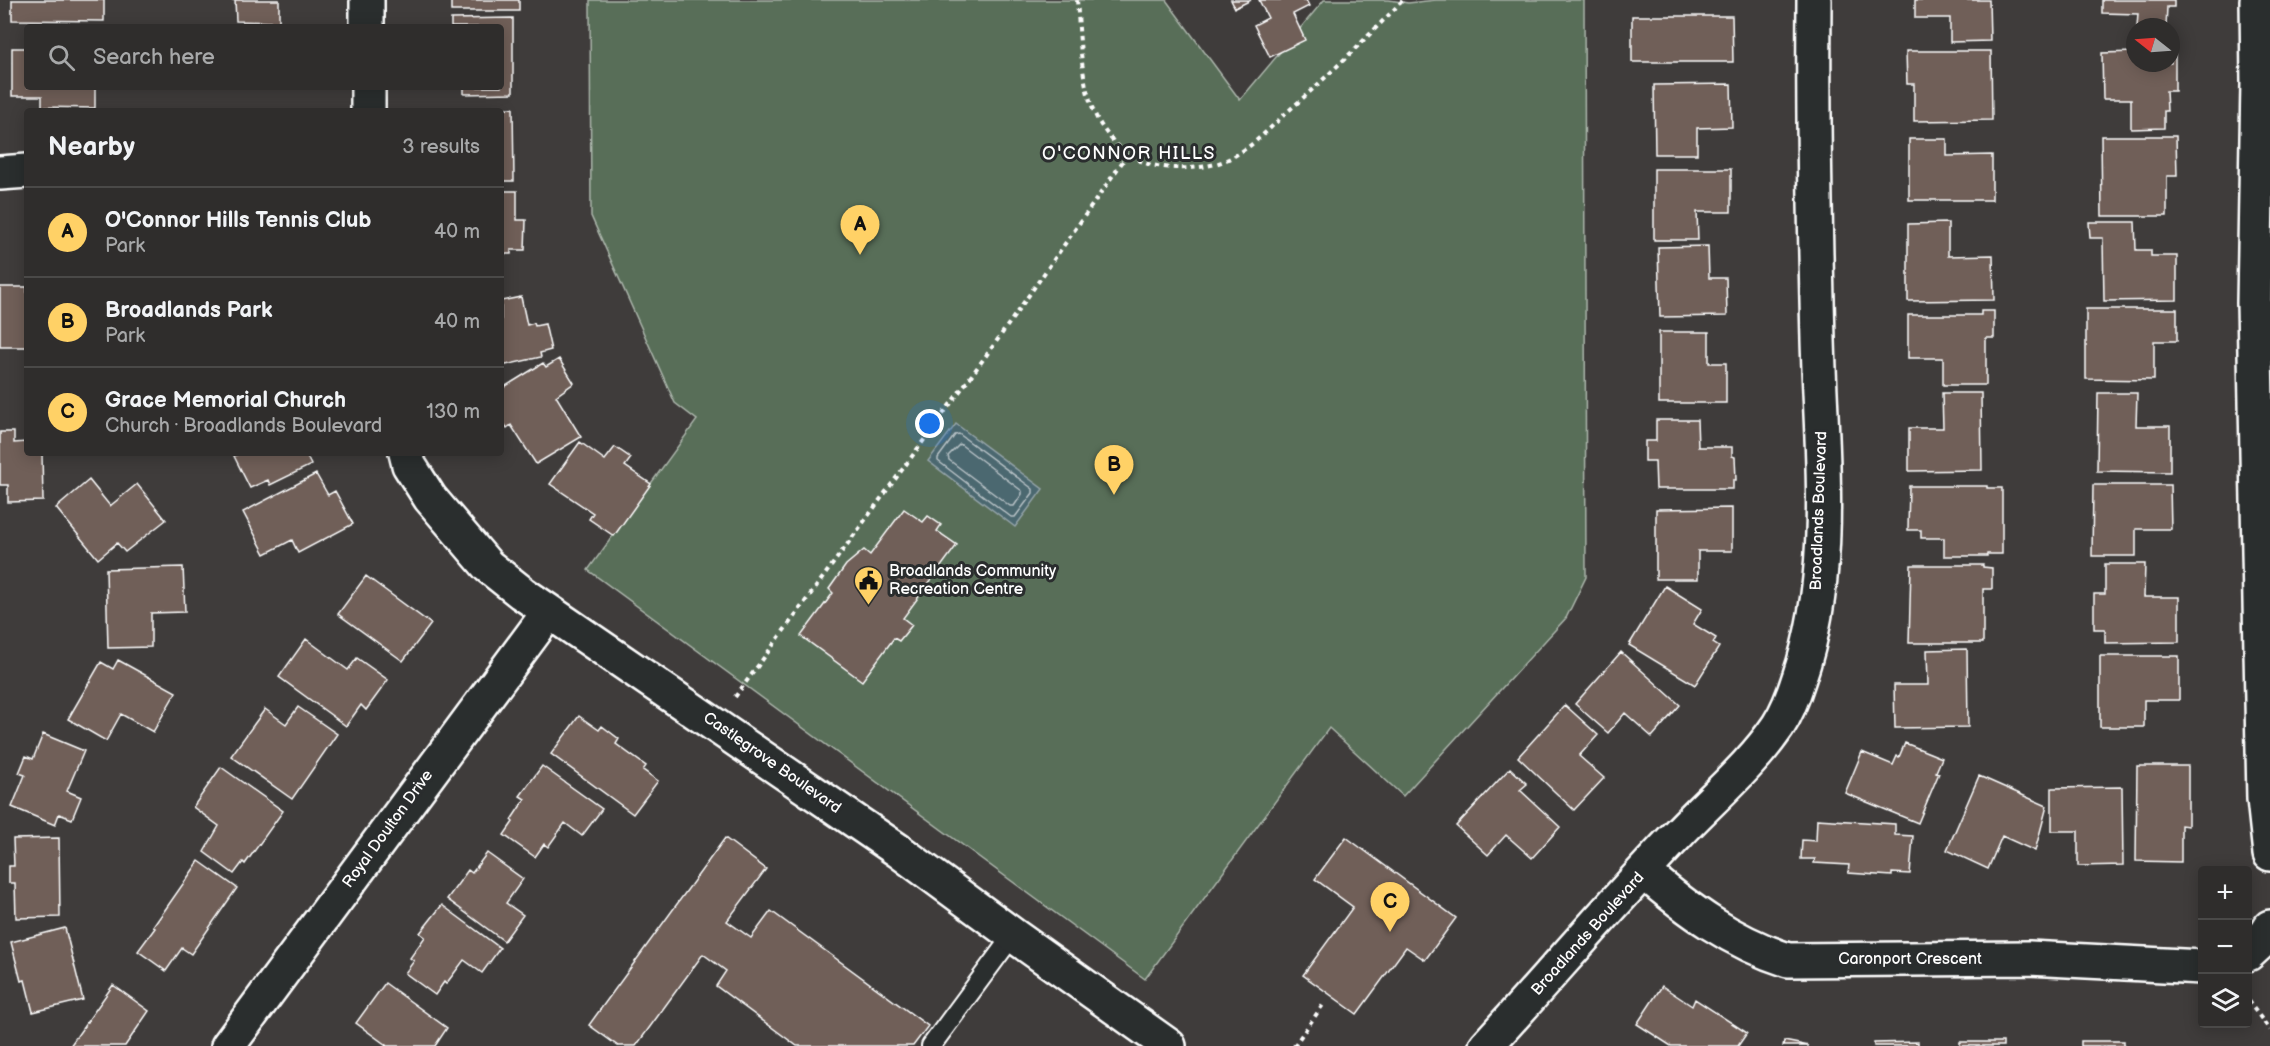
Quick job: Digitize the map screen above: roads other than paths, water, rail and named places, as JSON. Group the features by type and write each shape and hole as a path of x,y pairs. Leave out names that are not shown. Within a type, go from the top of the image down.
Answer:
{"street":[{"path":"367,0 367,24"},
{"name":"Broadlands Boulevard","path":"1486,1046 1679,833 1749,765 1779,726 1791,703 1812,640 1821,563 1824,456 1818,330 1814,0"},
{"path":"2257,0 2262,303 2264,799 2270,855"},
{"path":"368,90 368,108"},
{"path":"0,173 24,171"},
{"name":"Castlegrove Boulevard","path":"407,456 409,465 430,498 488,566 549,612 899,851 1169,1046"},
{"name":"Royal Doulton Drive","path":"228,1046 549,612"},
{"name":"Caronport Crescent","path":"1644,872 1678,900 1726,934 1758,950 1788,960 2029,958 2198,967"},
{"path":"2252,950 2260,943 2270,927"}],"lane":[{"path":"931,1046 1013,935"}],"water":[{"path":"956,424 1043,489 1015,527 928,461"}],"place":[{"name":"O'Connor Hills Tennis Club","path":"860,255"},
{"name":"Broadlands Park","path":"1114,495"},
{"name":"Broadlands Community Recreation Centre","path":"868,606"},
{"name":"Grace Memorial Church","path":"1390,932"}],"district":[{"name":"O'CONNOR HILLS","path":"1129,153"}]}
